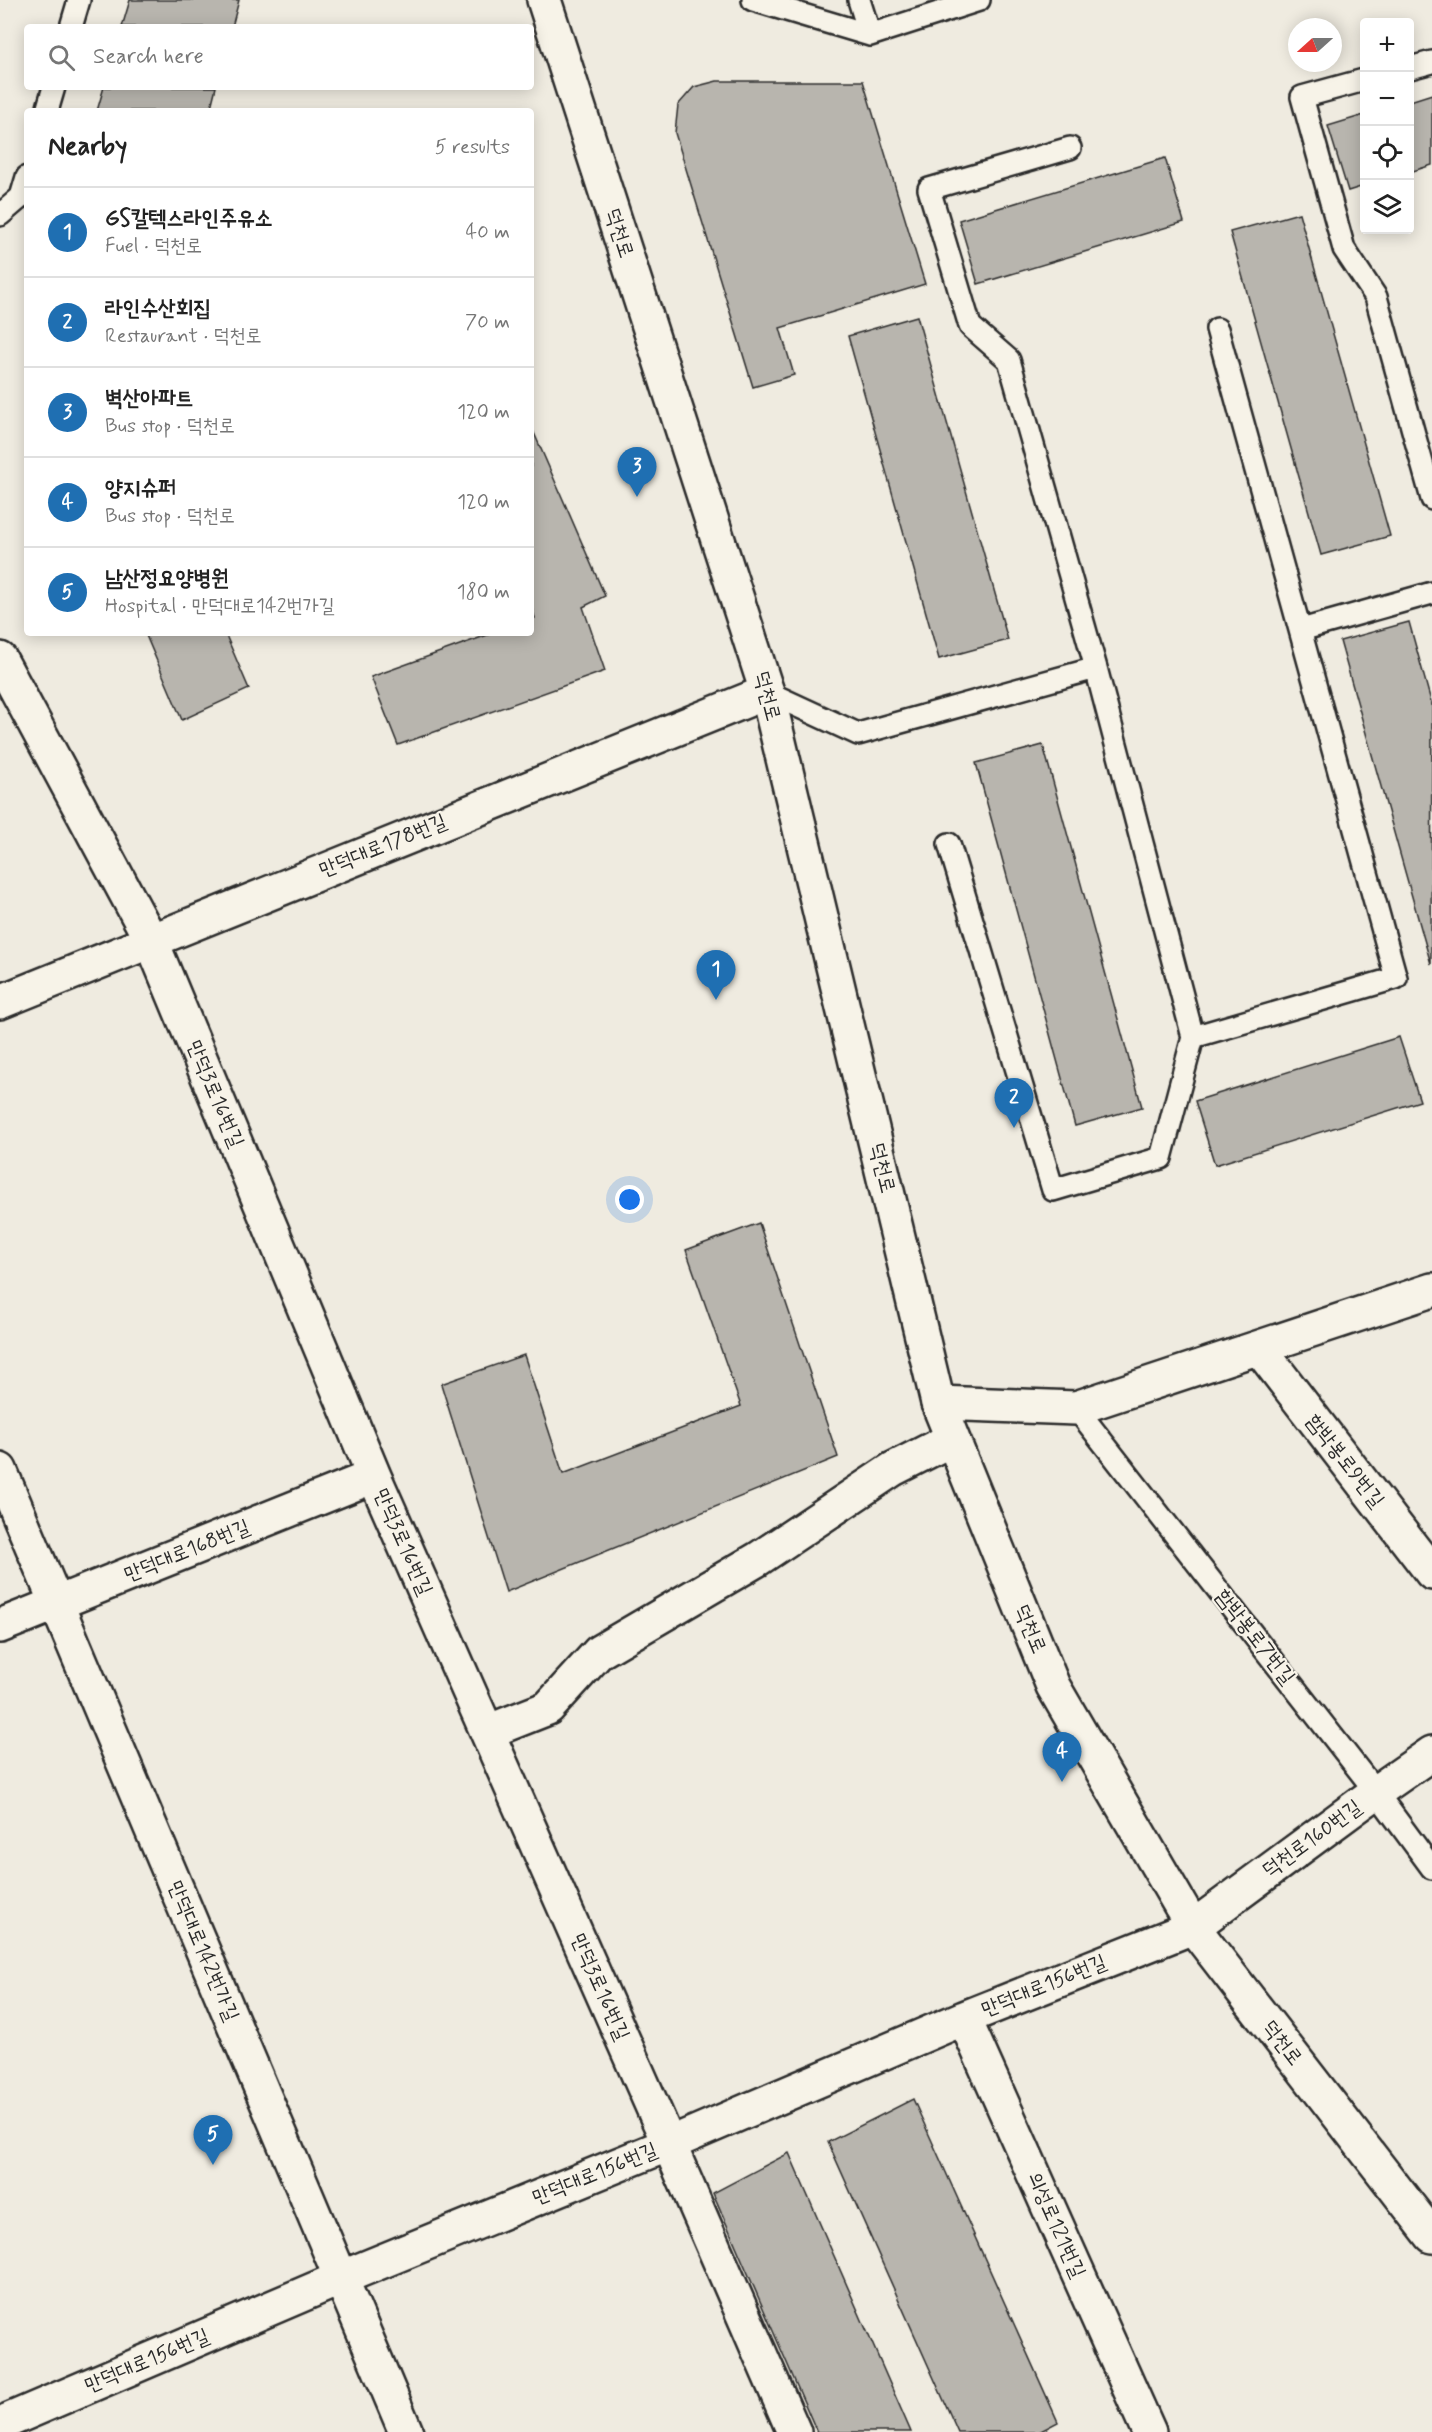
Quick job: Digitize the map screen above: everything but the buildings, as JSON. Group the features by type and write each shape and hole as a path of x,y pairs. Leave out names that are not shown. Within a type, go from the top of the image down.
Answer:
{"street":[{"name":"덕천로","path":"544,0 767,692 938,1403 952,1440 1053,1686 1193,1927 1432,2236"},
{"name":"만덕3로16번길","path":"0,659 151,940 374,1476 794,2432"},
{"name":"만덕대로178번길","path":"0,1002 767,692"},
{"path":"938,1403 1076,1408 1432,1290"},
{"name":"함박봉로9번길","path":"1259,1348 1432,1573"},
{"path":"487,1732 548,1708 599,1652 758,1559 893,1469 952,1440"},
{"name":"만덕대로142번가길","path":"0,1470 406,2432"},
{"name":"만덕대로168번길","path":"0,1626 374,1476"},
{"name":"덕천로160번길","path":"1193,1927 1432,1753"},
{"name":"만덕대로156번길","path":"0,2424 341,2278 669,2144 963,2018 1193,1927"},
{"name":"의성로121번길","path":"963,2018 1149,2432"}],"lane":[{"path":"72,24 80,0"},
{"path":"753,0 870,35 979,0"},
{"path":"859,0 870,35"},
{"path":"1414,67 1432,62"},
{"path":"1360,81 1302,97 1344,249 1376,297 1432,499"},
{"path":"47,108 53,90"},
{"path":"949,844 1053,1190 1161,1158 1193,1037 1096,668 1009,360 970,326 929,189 1070,147"},
{"path":"0,215 21,197 24,187"},
{"path":"1193,1037 1396,978 1217,329"},
{"path":"1301,630 1432,593"},
{"path":"767,692 858,734 1096,668"},
{"name":"함박봉로7번길","path":"1076,1408 1376,1792 1432,1868"}],"place":[{"name":"벽산아파트","path":"637,497"},
{"name":"GS칼텍스라인주유소","path":"716,1000"},
{"name":"라인수산회집","path":"1014,1128"},
{"name":"양지슈퍼","path":"1062,1782"},
{"name":"남산정요양병원","path":"213,2165"}]}
